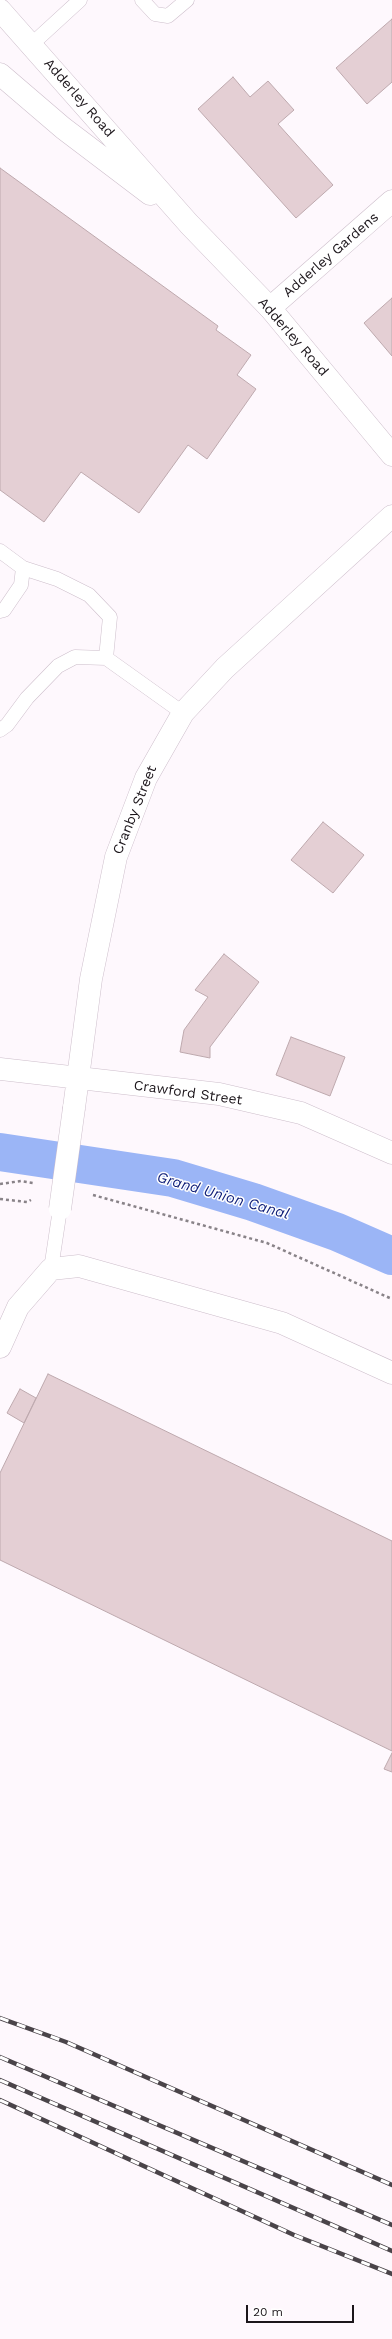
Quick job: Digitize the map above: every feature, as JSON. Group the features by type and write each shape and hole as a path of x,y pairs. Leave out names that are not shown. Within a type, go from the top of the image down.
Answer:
{"street":[{"name":"Adderley Road","path":"0,10 32,44 189,224 270,308 392,455"},
{"name":"Adderley Road","path":"0,74 64,128 189,224"},
{"name":"Adderley Gardens","path":"270,308 392,202"},
{"name":"Cranby Street","path":"60,1209 91,979 116,857 146,778 183,713 225,668 392,516"},
{"name":"Crawford Street","path":"0,1069 77,1079 219,1094 301,1113 392,1153"},
{"path":"0,1347 18,1307 51,1269 79,1266 282,1323 392,1373"}],"lane":[{"path":"32,44 80,0"},
{"path":"142,0 155,14 168,16 187,0"},
{"path":"0,551 23,568 57,579 89,595 110,617 106,658"},
{"path":"0,611 4,610 21,585 23,568"},
{"path":"0,730 7,725 26,698 58,666 75,657 106,658 183,713"},
{"path":"51,1269 60,1209"}],"path":[{"path":"0,1184 21,1181 36,1184"},
{"path":"89,1194 267,1243 392,1299"}],"building":[{"path":"392,19 392,82 367,104 336,68"},
{"path":"233,77 250,97 268,81 294,110 278,124 333,185 296,218 198,109"},
{"path":"0,168 218,326 216,330 251,355 237,375 256,389 207,459 188,445 139,513 81,472 44,522 0,490"},
{"path":"392,298 392,356 364,323"},
{"path":"323,822 364,855 333,893 291,860"},
{"path":"224,954 259,982 210,1047 210,1058 180,1052 184,1030 208,997 195,990"},
{"path":"291,1037 345,1057 330,1096 276,1075"},
{"path":"48,1374 392,1541 392,1751 0,1560 0,1473"},
{"path":"20,1389 36,1398 24,1423 7,1413"},
{"path":"392,1753 392,1772 384,1769"}],"waterway":[{"name":"Grand Union Canal","path":"0,1152 173,1178 253,1202 337,1232 392,1256"}],"railway":[{"path":"0,2018 66,2042 392,2185"},
{"path":"0,2057 392,2225"},
{"path":"0,2080 392,2251"},
{"path":"0,2100 294,2235 392,2274"}]}
